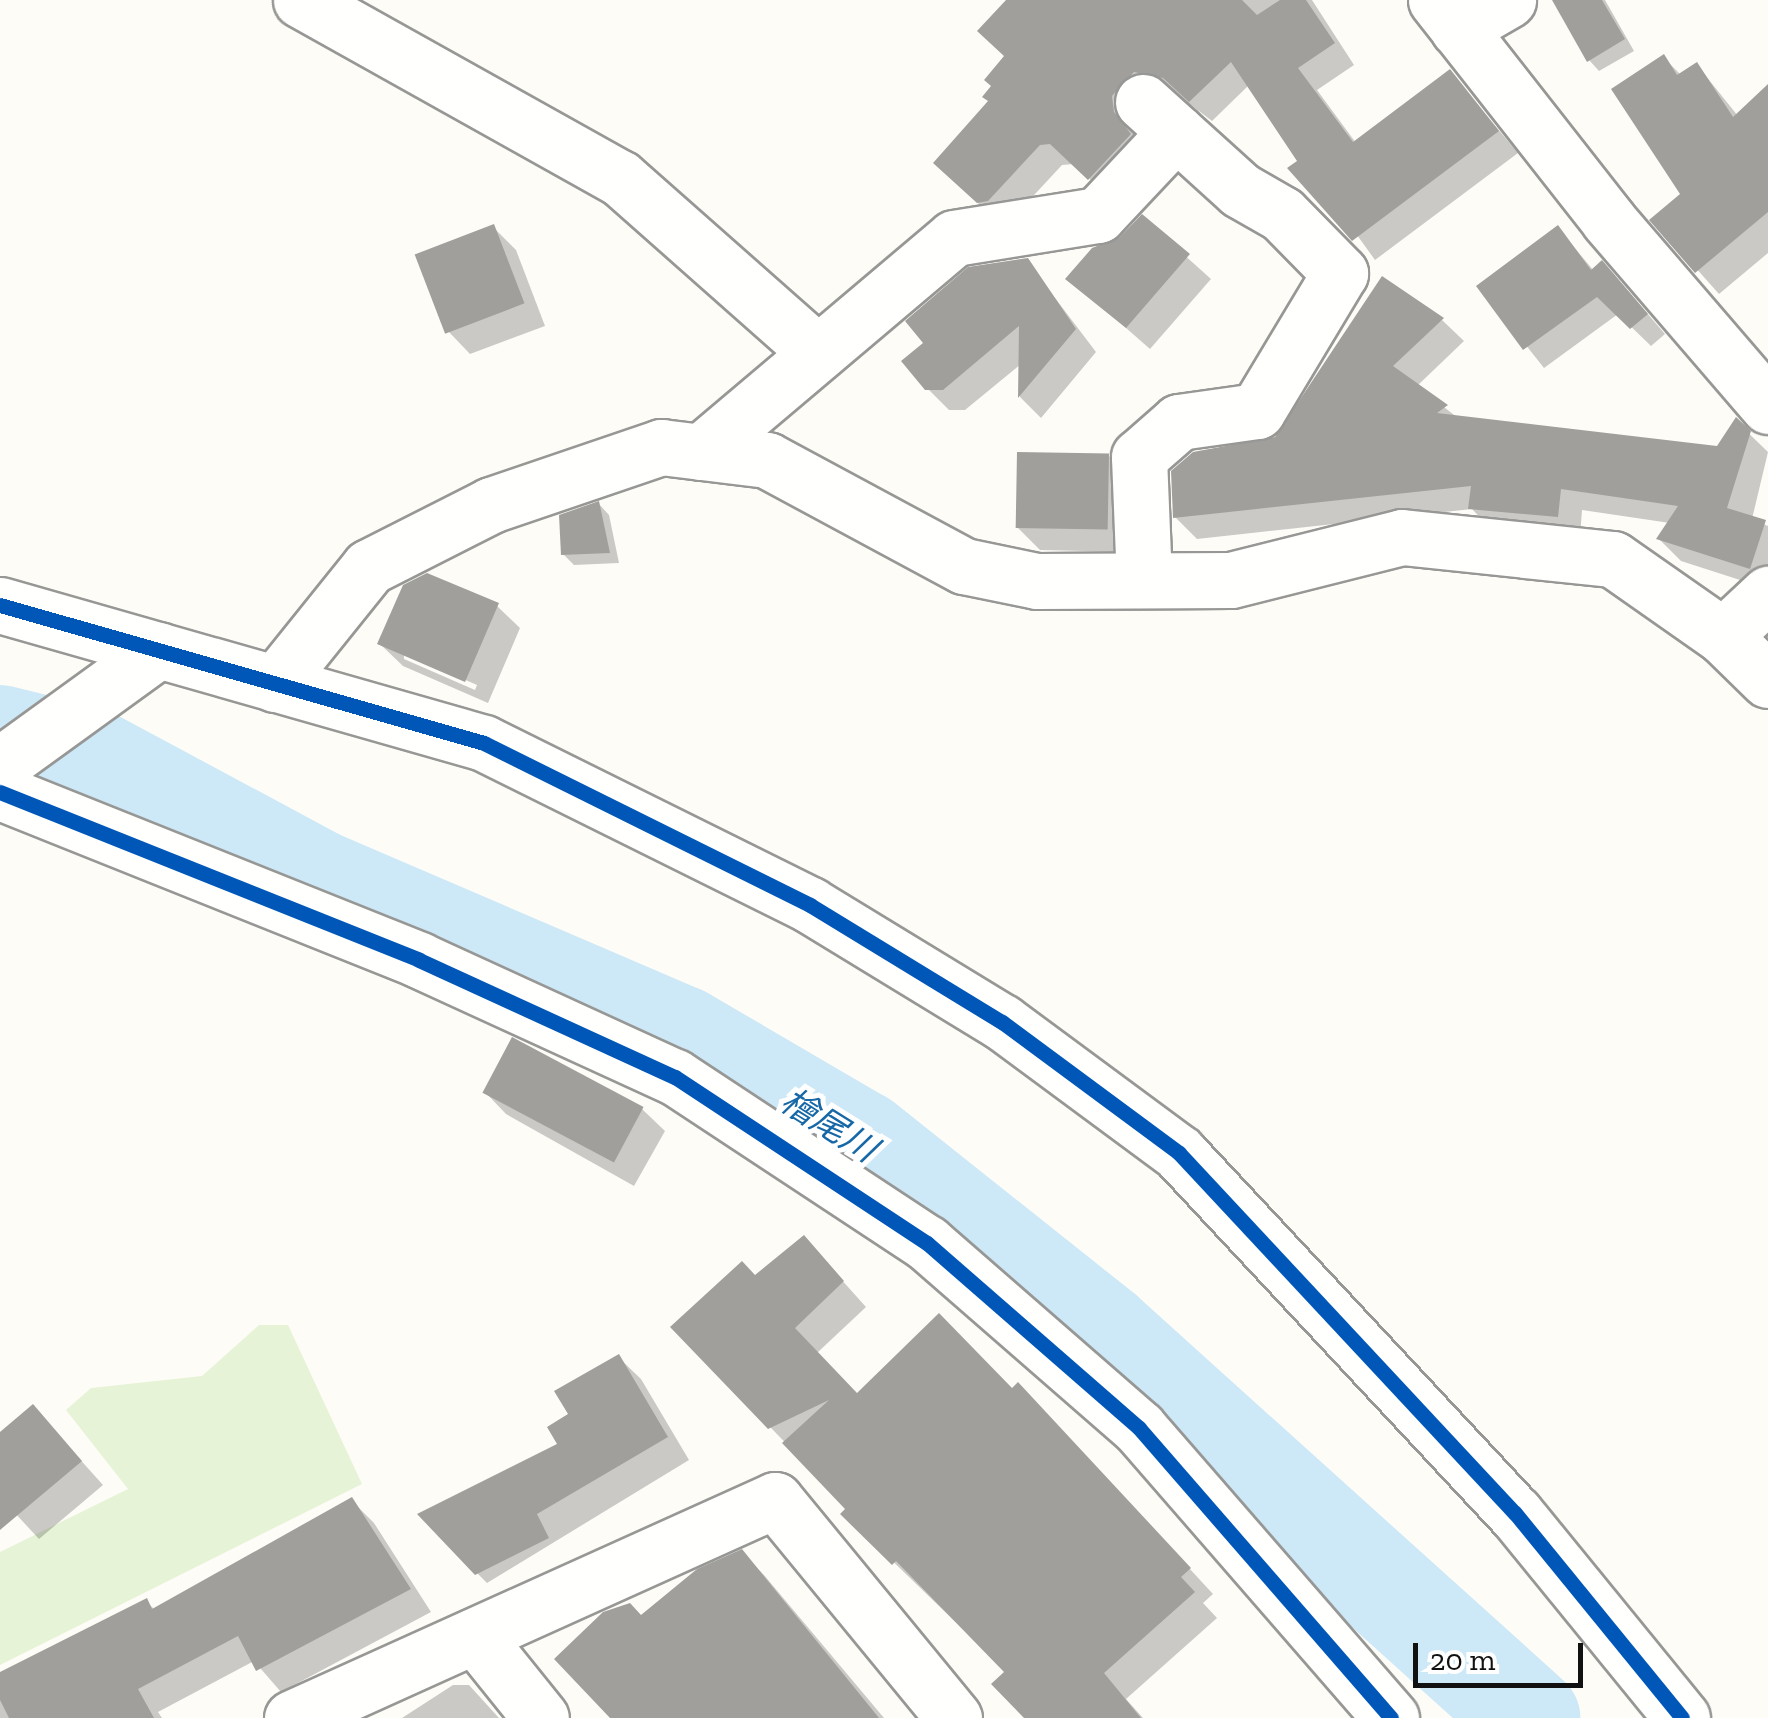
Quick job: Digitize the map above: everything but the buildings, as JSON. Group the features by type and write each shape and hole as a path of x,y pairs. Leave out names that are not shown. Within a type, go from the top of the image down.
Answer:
{"street":[{"path":"301,0 620,178 818,353"},
{"path":"1508,0 1447,14 1768,406"},
{"path":"701,452 954,238 1098,214 1160,117 1240,190 1282,214 1340,273 1257,410 1178,422 1138,457 1144,580"},
{"path":"275,684 369,567 491,505 660,448 768,460 964,566 1037,582 1232,580 1402,537 1613,559 1723,636 1768,680"},
{"path":"1723,636 1768,594"},
{"path":"0,605 484,743 810,905 1002,1022 1179,1153 1515,1513 1682,1718"},
{"path":"0,765 159,650"},
{"path":"0,792 418,960 674,1077 926,1243 1140,1428 1391,1718"},
{"path":"292,1718 774,1500 954,1718"},
{"path":"475,1636 541,1718"}],"green space":[{"path":"259,1325 288,1325 362,1484 0,1665 0,1552 128,1489 66,1410 91,1388 202,1376"}],"waterway":[{"name":"檜尾川","path":"0,736 89,758 318,881 682,1037 862,1142 1103,1334 1529,1718"}],"cycle path":[{"path":"0,605 484,743 810,905 1002,1022 1179,1153 1515,1513 1682,1718"},
{"path":"0,792 419,960 675,1077 927,1243 1139,1428 1391,1718"}]}
